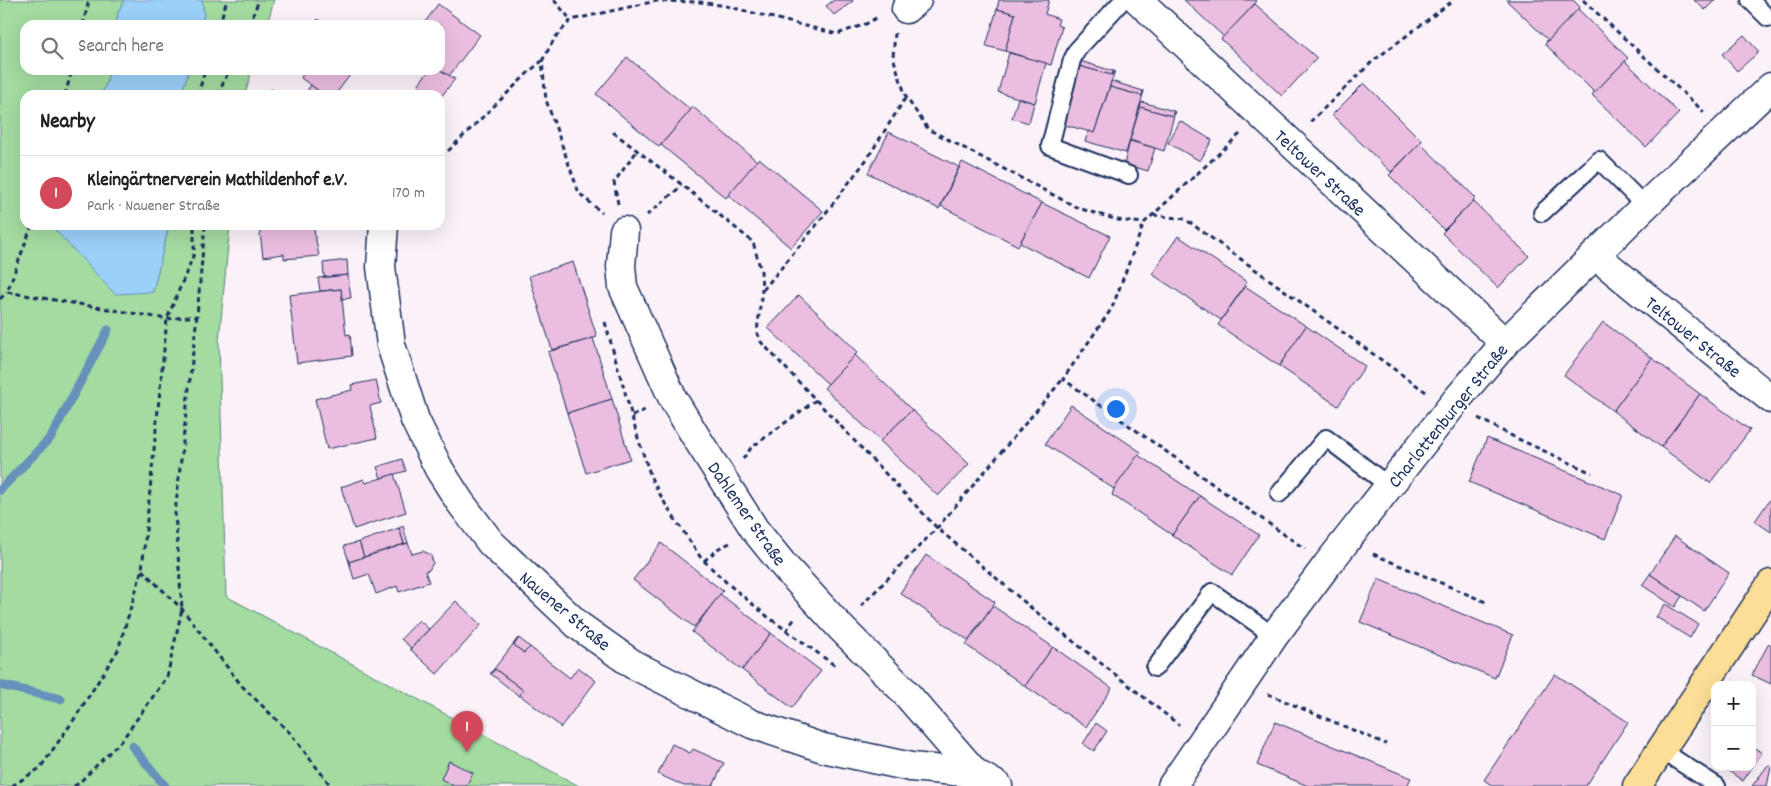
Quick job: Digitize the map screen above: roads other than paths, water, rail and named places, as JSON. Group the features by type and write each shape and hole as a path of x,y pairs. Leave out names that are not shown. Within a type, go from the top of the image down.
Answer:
{"main road":[{"path":"1637,786 1771,584"}],"street":[{"name":"Teltower Straße","path":"1138,0 1505,344"},
{"name":"Charlottenburger Straße","path":"1172,786 1274,636 1327,565 1454,404 1505,344 1594,255 1771,87"},
{"name":"Nauener Straße","path":"384,230 381,267 391,345 415,420 431,453 460,502 491,543 579,626 634,665 752,724 823,748 911,767 987,780"},
{"name":"Dahlemer Straße","path":"624,231 621,266 623,287 674,399 756,530 785,567 841,628 903,690 987,780"},
{"name":"Teltower Straße","path":"1594,255 1771,398"}],"lane":[{"path":"1123,0 1077,50 1072,60 1050,146 1129,175"},
{"path":"1750,0 1768,18"},
{"path":"1542,213 1598,160 1645,206"},
{"path":"1279,494 1326,438 1389,486"},
{"path":"1156,668 1212,592 1274,636"},
{"path":"1661,750 1717,786"}],"water":[{"path":"124,0 202,0 204,14 202,20 117,20"},
{"path":"108,75 187,75 183,90 103,90"},
{"path":"168,230 153,292 115,294 56,231"}],"waterway":[{"path":"0,490 51,437 108,330"},
{"path":"0,685 61,699"},
{"path":"132,746 165,786"}],"place":[{"name":"Kleingärtnerverein Mathildenhof e.V.","path":"467,752"}]}
